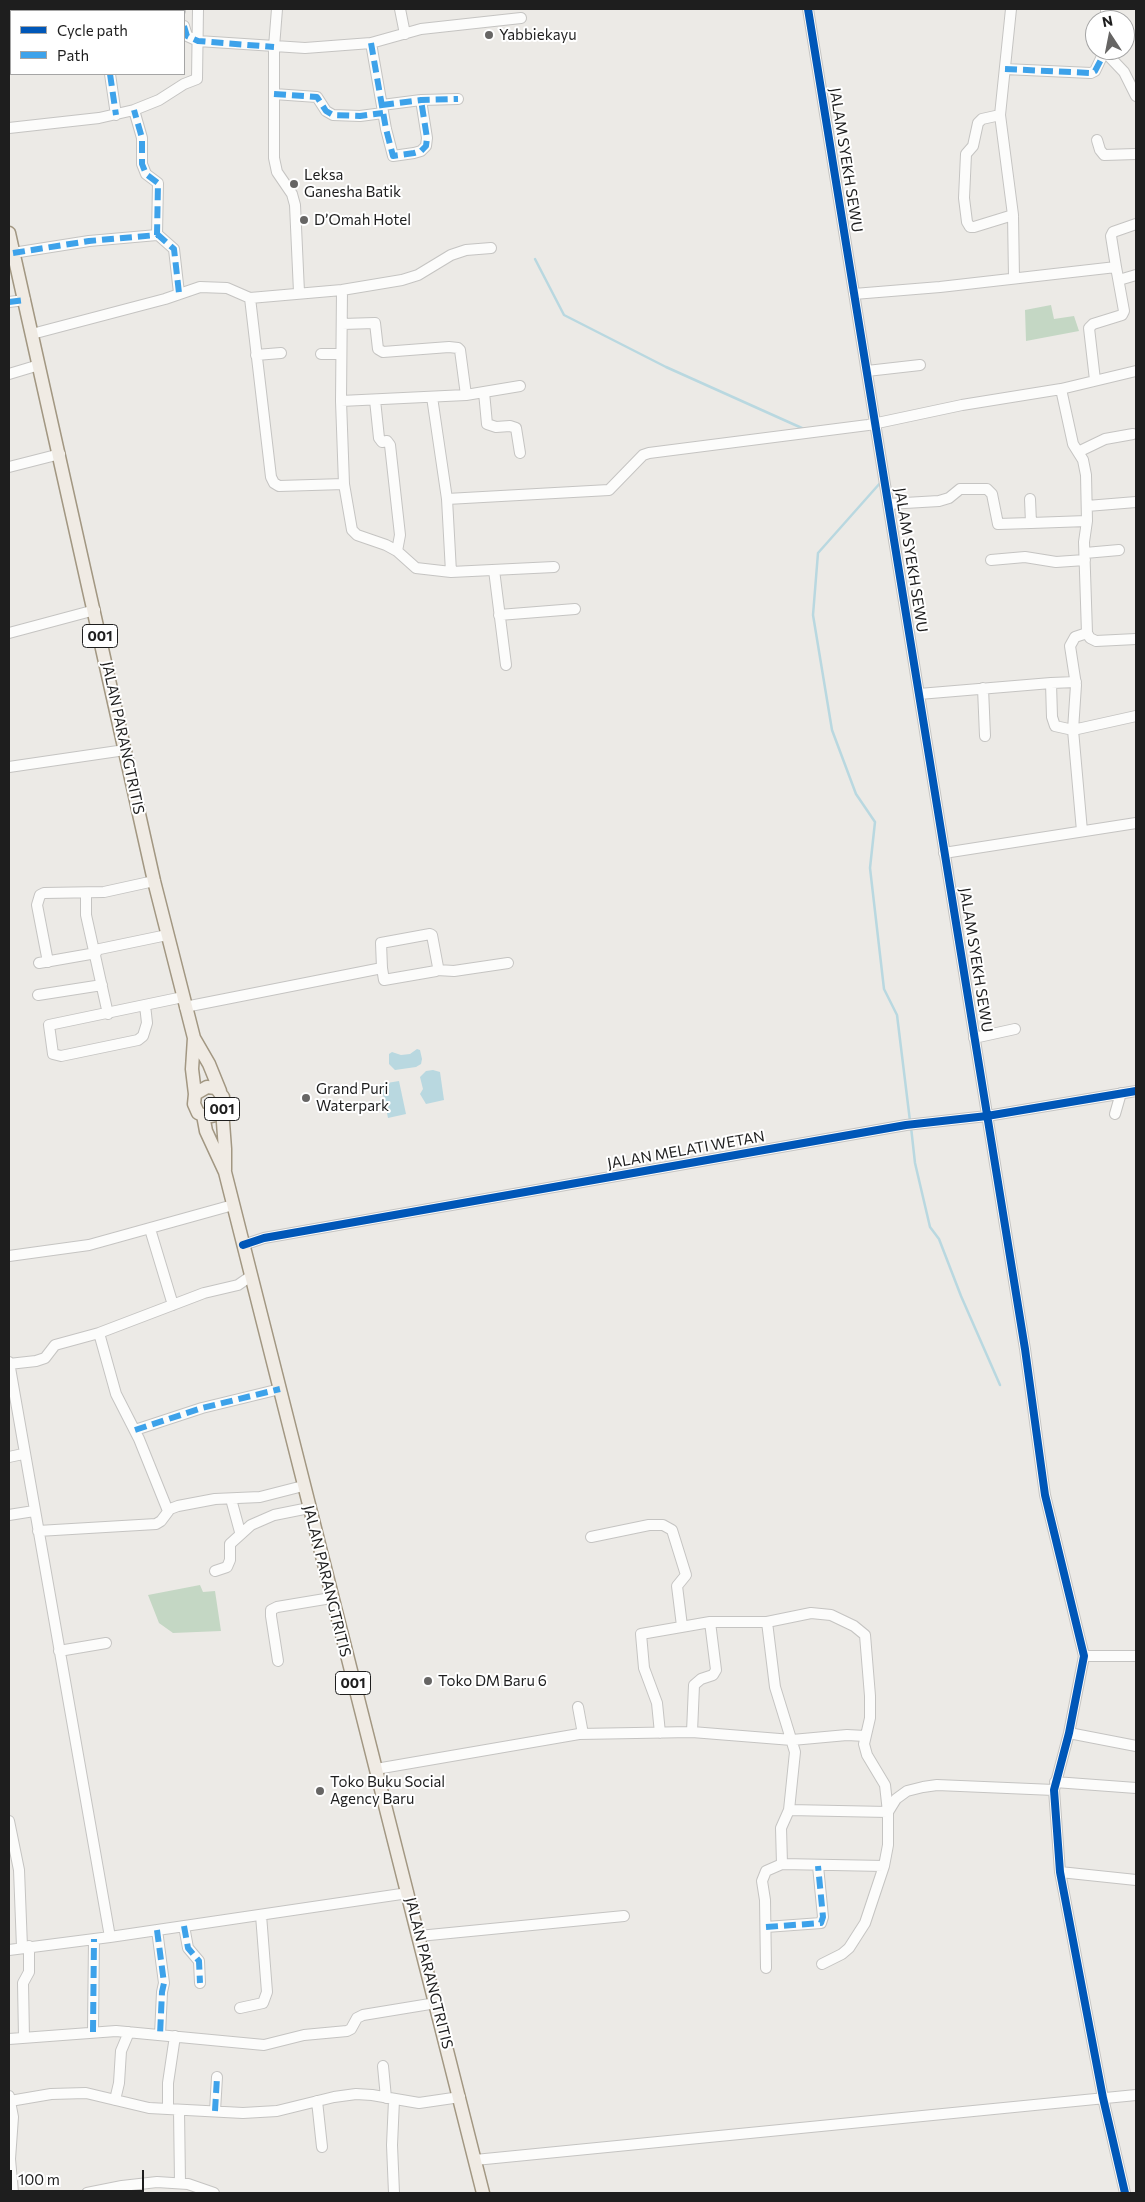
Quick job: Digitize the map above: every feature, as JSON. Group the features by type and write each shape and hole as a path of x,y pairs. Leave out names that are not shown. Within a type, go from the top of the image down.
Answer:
{"main road":[{"name":"JALAN PARANGTRITIS","path":"9,233 167,935 194,1038 209,1064 220,1091"},
{"name":"JALAN PARANGTRITIS","path":"194,1038 192,1069 195,1094"},
{"name":"001","path":"207,1087 220,1091 224,1100 222,1109 216,1115 203,1116 195,1109 195,1094 207,1087"},
{"name":"JALAN PARANGTRITIS","path":"222,1109 225,1172"},
{"name":"JALAN PARANGTRITIS","path":"203,1116 206,1131 225,1172 331,1598 419,1936 483,2193"}],"street":[{"path":"9,128 116,115 159,100 184,84 197,79 198,9"},
{"path":"277,9 274,47 274,158 277,172 292,194 295,205 299,292"},
{"path":"400,9 405,34"},
{"name":"JALAM SYEKH SEWU","path":"808,9 867,371 872,424 888,504 1025,1349 1045,1495 1084,1656"},
{"path":"1011,9 1000,115 1013,214 1014,278"},
{"path":"185,29 187,36 198,41 305,48 371,43 405,34 460,24 521,18"},
{"path":"371,43 391,154 395,157 421,151 426,146 427,138 421,100"},
{"path":"1004,69 1091,73 1095,71 1101,60"},
{"path":"1114,60 1124,72 1136,96"},
{"path":"110,75 116,115"},
{"path":"274,94 317,97 326,111 334,115 360,116 421,100 458,99"},
{"path":"134,110 142,138 142,164 146,174 158,183 156,197 157,234 174,249 179,293"},
{"path":"1000,115 982,119 978,122 974,146 966,154 964,198 967,222 970,227 974,227 1013,214"},
{"path":"1097,140 1100,150 1104,155 1136,154"},
{"path":"1095,380 1089,328 1092,324 1123,313 1124,308 1111,236 1113,232 1136,224"},
{"path":"13,253 89,241 154,236 157,234"},
{"path":"32,334 200,287 226,288 250,298 299,292 342,290 402,280 418,275 452,255 466,250 491,248"},
{"path":"854,294 940,287 1116,267"},
{"path":"1119,280 1136,275"},
{"path":"342,290 340,401 344,484 352,530 357,535 398,551 416,568 451,572 554,567"},
{"path":"250,298 270,477 279,486 344,484"},
{"path":"9,302 24,300"},
{"path":"342,324 375,322 378,349 383,352 458,348 460,350 466,394"},
{"path":"256,355 281,354"},
{"path":"321,354 341,354"},
{"path":"9,374 39,365"},
{"path":"867,371 920,365"},
{"path":"447,499 609,490 643,455 649,453 872,424 962,405 1061,389 1136,371"},
{"path":"340,401 432,397 520,386"},
{"path":"1061,389 1073,444 1083,460 1086,475 1087,521 1085,556 1087,632 1090,638 1096,642 1136,639"},
{"path":"484,392 488,424 496,427 510,426 516,428 520,453"},
{"path":"432,397 447,499 451,572"},
{"path":"375,400 379,438 382,442 387,441 390,445 400,535 398,551"},
{"path":"1078,452 1105,439 1133,434"},
{"path":"9,467 60,454"},
{"path":"888,504 939,501 949,498 960,489 987,489 992,494 998,524 1087,521"},
{"path":"1030,499 1031,523"},
{"path":"1087,506 1136,502"},
{"path":"991,560 1025,557 1056,562 1119,550"},
{"path":"494,570 506,665"},
{"path":"500,615 575,609"},
{"path":"9,633 95,610"},
{"path":"1082,831 1073,730 1076,682 1071,643 1075,637 1087,632"},
{"path":"919,694 1076,682"},
{"path":"1051,683 1053,724 1057,727 1073,730 1136,716"},
{"path":"983,688 985,736"},
{"path":"9,767 125,750"},
{"path":"944,853 1136,823"},
{"path":"154,882 86,894 44,893 40,895 37,905 44,962 167,935"},
{"path":"86,894 86,915 108,1014"},
{"path":"437,970 433,937 430,934 381,943 384,980 437,970 454,971 508,963"},
{"path":"145,1005 147,1023 143,1036 138,1040 60,1056 54,1055 49,1025 145,1005 184,1002 382,968"},
{"path":"38,995 102,985"},
{"path":"974,1038 1015,1029"},
{"name":"JALAN MELATI WETAN","path":"243,1245 264,1238 906,1125 987,1116 1136,1091"},
{"path":"1115,1114 1121,1094"},
{"path":"9,1256 88,1245 233,1205"},
{"path":"150,1228 173,1306"},
{"path":"110,1937 9,1363 36,1361 45,1358 55,1345 99,1333 204,1293 238,1284 251,1276"},
{"path":"99,1333 116,1394 135,1430 168,1511"},
{"path":"135,1430 202,1408 280,1389"},
{"path":"9,1457 24,1454"},
{"path":"38,1531 156,1524 161,1521 168,1511 178,1506 197,1502 260,1497 303,1486"},
{"path":"231,1499 240,1532"},
{"path":"215,1571 227,1567 230,1560 230,1544 240,1532 266,1518 309,1508"},
{"path":"9,1516 34,1511"},
{"path":"591,1537 649,1525 663,1525 672,1530 686,1575 677,1586 682,1626"},
{"path":"278,1661 270,1616 272,1610 277,1607 331,1598"},
{"path":"660,1733 657,1703 644,1668 641,1634 710,1622 767,1622 811,1613 826,1614 844,1619 865,1636 870,1718 864,1744 867,1755 886,1789 888,1846 884,1866 865,1923 856,1940 842,1954 822,1964"},
{"path":"692,1732 694,1685 701,1679 713,1675 716,1670 710,1622"},
{"path":"767,1622 775,1687 792,1740 795,1761 789,1810 782,1828 782,1864"},
{"path":"59,1651 106,1643"},
{"path":"1125,2193 1103,2098 1060,1872 1055,1786 1069,1733 1084,1656 1136,1656"},
{"path":"578,1707 583,1734"},
{"path":"376,1769 583,1734 692,1732 792,1740 847,1735 865,1736"},
{"path":"1069,1733 1136,1746"},
{"path":"888,1812 896,1799 907,1791 923,1786 1136,1788 1136,1781"},
{"path":"789,1810 888,1812"},
{"path":"9,1821 29,1972 23,1983 24,2038"},
{"path":"766,1968 766,1926 762,1877 766,1871 782,1864 884,1866"},
{"path":"766,1926 821,1923 822,1912 818,1866"},
{"path":"1060,1872 1136,1880"},
{"path":"9,1950 408,1893"},
{"path":"240,2008 263,2003 267,1992 261,1914"},
{"path":"419,1936 624,1916"},
{"path":"184,1926 188,1948 198,1961 200,1983"},
{"path":"158,1930 164,1983 160,2035"},
{"path":"93,2032 94,1939"},
{"path":"9,2039 93,2032 129,2032 256,2045 274,2044 297,2036 347,2031 351,2029 357,2018 363,2015 436,2003"},
{"path":"115,2100 119,2083 121,2051 129,2032"},
{"path":"168,2109 168,2083 175,2036"},
{"path":"383,2066 390,2099 394,2193"},
{"path":"215,2111 217,2077"},
{"path":"13,2193 10,2140 13,2117 10,2098 74,2093 95,2094 149,2108 266,2112 356,2094 419,2103 460,2097"},
{"path":"475,2160 1136,2095"},
{"path":"317,2101 322,2147"},
{"path":"179,2110 180,2183"},
{"path":"86,2193 148,2183 180,2183 214,2193"}],"green space":[{"path":"1051,305 1054,319 1074,316 1079,331 1026,341 1025,310"},
{"path":"200,1585 203,1592 215,1591 221,1631 173,1633 159,1623 148,1595"}],"water":[{"path":"417,1049 420,1050 422,1059 421,1064 416,1067 395,1070 389,1064 389,1054 392,1052 401,1055 410,1054"},
{"path":"426,1071 440,1072 444,1100 426,1104 420,1094 423,1089 420,1077"},
{"path":"399,1081 406,1114 388,1118 381,1084"}],"waterway":[{"path":"535,259 564,315 666,367 804,429"},
{"path":"881,482 818,553 813,615 832,730 856,794 875,822 870,868 884,989 897,1015 910,1121"},
{"path":"911,1127 915,1163 930,1227 939,1239 961,1296 1000,1385"}],"marked path":[{"path":"185,29 187,36 198,41 274,47"},
{"path":"371,43 386,129 393,156 421,151 426,146 427,138 421,100"},
{"path":"1005,69 1091,73 1095,71 1101,60"},
{"path":"110,75 116,115"},
{"path":"274,94 317,97 326,111 333,115 360,116 383,113"},
{"path":"382,105 421,100 458,99"},
{"path":"13,253 89,241 157,235 158,183 146,174 142,164 142,138 134,110"},
{"path":"157,234 174,249 179,293"},
{"path":"9,302 25,300"},
{"path":"135,1430 202,1408 280,1389"},
{"path":"766,1927 821,1923 823,1917 818,1866"},
{"path":"184,1926 188,1948 199,1961 200,1983"},
{"path":"157,1930 164,1983 160,2035"},
{"path":"93,2032 94,1939"},
{"path":"215,2111 217,2077"}],"cycle path":[{"path":"808,9 1025,1349 1045,1495 1084,1656 1069,1733 1054,1790 1060,1872 1103,2098 1125,2193"},
{"path":"243,1245 264,1238 906,1125 987,1116 1136,1091"}],"place":[{"name":"Yabbiekayu","path":"489,35"},
{"name":"Leksa Ganesha Batik","path":"294,184"},
{"name":"D’Omah Hotel","path":"304,220"},
{"name":"Grand Puri Waterpark","path":"306,1098"},
{"name":"Toko DM Baru 6","path":"428,1681"},
{"name":"Toko Buku Social Agency Baru","path":"320,1791"}]}
